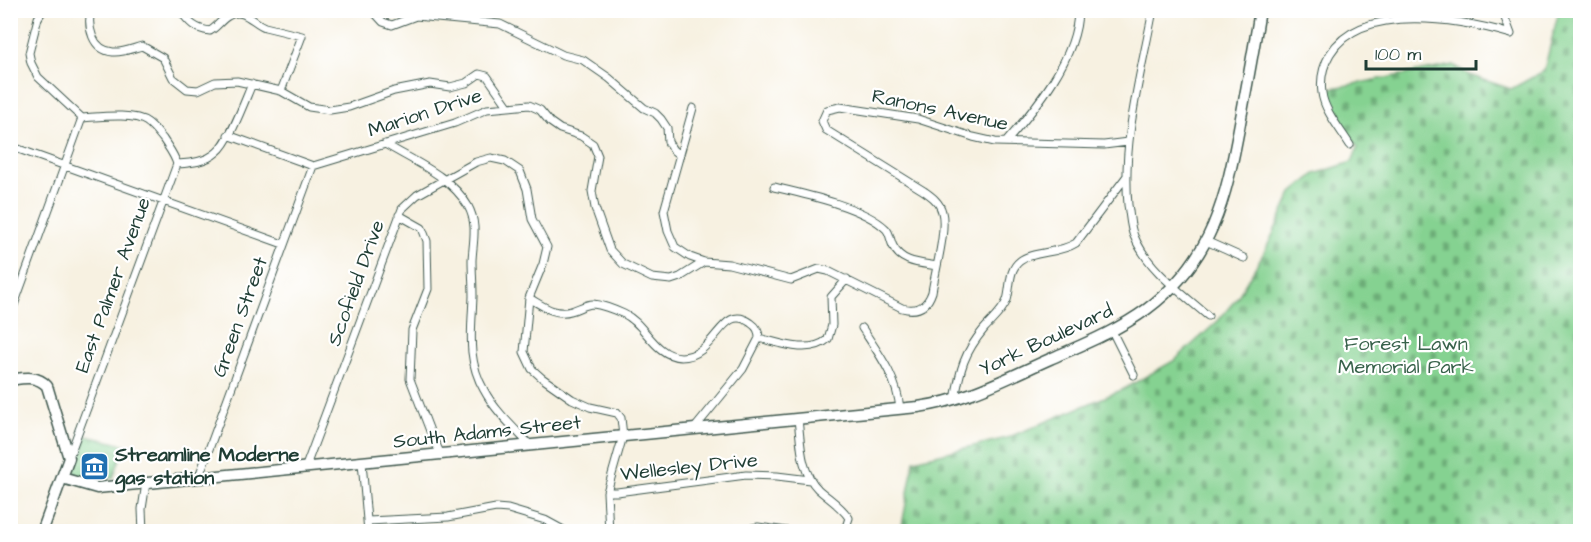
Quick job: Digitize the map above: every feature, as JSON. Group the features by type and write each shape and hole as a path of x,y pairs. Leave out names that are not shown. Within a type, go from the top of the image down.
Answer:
{"street":[{"path":"43,10 38,18 29,52 31,63 38,77 82,118 114,116 146,120 175,156 177,164 205,159 219,151 239,116 252,84"},
{"path":"91,10 88,23 94,41 99,46 113,52 142,46 163,58 173,78 187,89 198,90 215,82 226,80 282,91 309,107 330,110 349,108 394,91 430,84 450,87 466,83 478,74 487,76 508,106"},
{"path":"180,10 187,21 197,29 210,31 219,26 228,15 239,13 251,16 262,26 302,36 282,91"},
{"path":"372,10 383,22 392,24 416,16 500,24 563,55 583,60 609,78 644,108 655,113 667,128 668,142 679,155"},
{"path":"1006,142 1028,117 1063,63 1071,44 1078,10"},
{"path":"1153,10 1128,142 1126,177 1134,236 1146,257 1208,316"},
{"name":"York Boulevard","path":"918,407 956,400 1112,331 1148,308 1173,285 1193,261 1217,218 1230,175 1260,10"},
{"path":"1350,146 1328,110 1322,95 1322,74 1325,63 1342,40 1355,31 1400,19 1429,18 1459,22 1511,34 1502,10"},
{"name":"Marion Drive","path":"313,166 455,123 487,109 529,105 540,110 550,122 560,129 581,136 593,144 598,156 592,192 595,208 610,250 623,264 652,278 671,280 704,262"},
{"name":"Ranons Avenue","path":"937,266 943,220 942,211 934,198 826,130 822,121 827,110 840,107 918,119 973,137 1006,142 1104,145 1128,142"},
{"path":"693,108 664,211 668,231 675,247 690,257 704,262 729,264 791,280 819,269 847,279 902,308 911,310 922,308 929,301 937,266 909,261 899,254 886,229 862,214 819,197 774,187"},
{"path":"10,316 82,118"},
{"path":"228,135 313,166"},
{"path":"385,144 444,179 468,207 474,225 470,346 482,388 494,406 531,446"},
{"path":"10,146 283,244"},
{"name":"Scofield Drive","path":"306,466 399,215 408,202 417,195 468,166 491,158 505,161 520,171 524,178 532,219 546,243 543,264 529,298"},
{"name":"East Palmer Avenue","path":"42,531 177,164"},
{"name":"Green Street","path":"198,479 313,166"},
{"path":"956,400 964,357 976,338 1007,300 1014,267 1020,260 1029,256 1067,249 1076,243 1126,177"},
{"path":"399,215 422,228 427,241 428,290 412,330 410,379 441,455"},
{"path":"1206,241 1244,258"},
{"path":"759,338 804,347 822,344 828,339 832,326 831,297 847,279"},
{"path":"609,531 607,492 623,436 621,418 617,413 580,403 532,369 524,352 529,298 554,312 570,312 591,304 627,315 656,345 669,354 681,357 695,354 709,346 720,329 734,318 743,317 754,324 759,332 759,338 743,369 694,429"},
{"path":"862,328 894,378 900,409"},
{"path":"1112,331 1134,375"},
{"path":"10,380 35,378 47,386 69,458"},
{"name":"South Adams Street","path":"62,478 94,488 918,407"},
{"path":"798,418 802,457 810,480 844,511 849,519 846,527 840,531"},
{"path":"362,462 368,531"},
{"name":"Wellesley Drive","path":"607,492 746,475 810,480"},
{"path":"143,531 142,509 146,483"},
{"path":"368,521 448,517 508,508 545,520 563,530"},
{"path":"733,531 758,526 794,531"},
{"path":"546,531 563,530"}],"green space":[{"name":"Forest Lawn Memorial Park","path":"1559,10 1580,11 1580,531 901,531 914,460 1007,438 1124,389 1175,360 1218,321 1237,298 1265,251 1292,193 1315,174 1352,162 1358,147 1344,126 1327,89 1454,65 1469,75 1511,89 1544,71"},
{"path":"87,436 125,445 113,478 92,480 76,475 74,470"}],"place":[{"name":"Streamline Moderne gas station","path":"94,467"}]}
